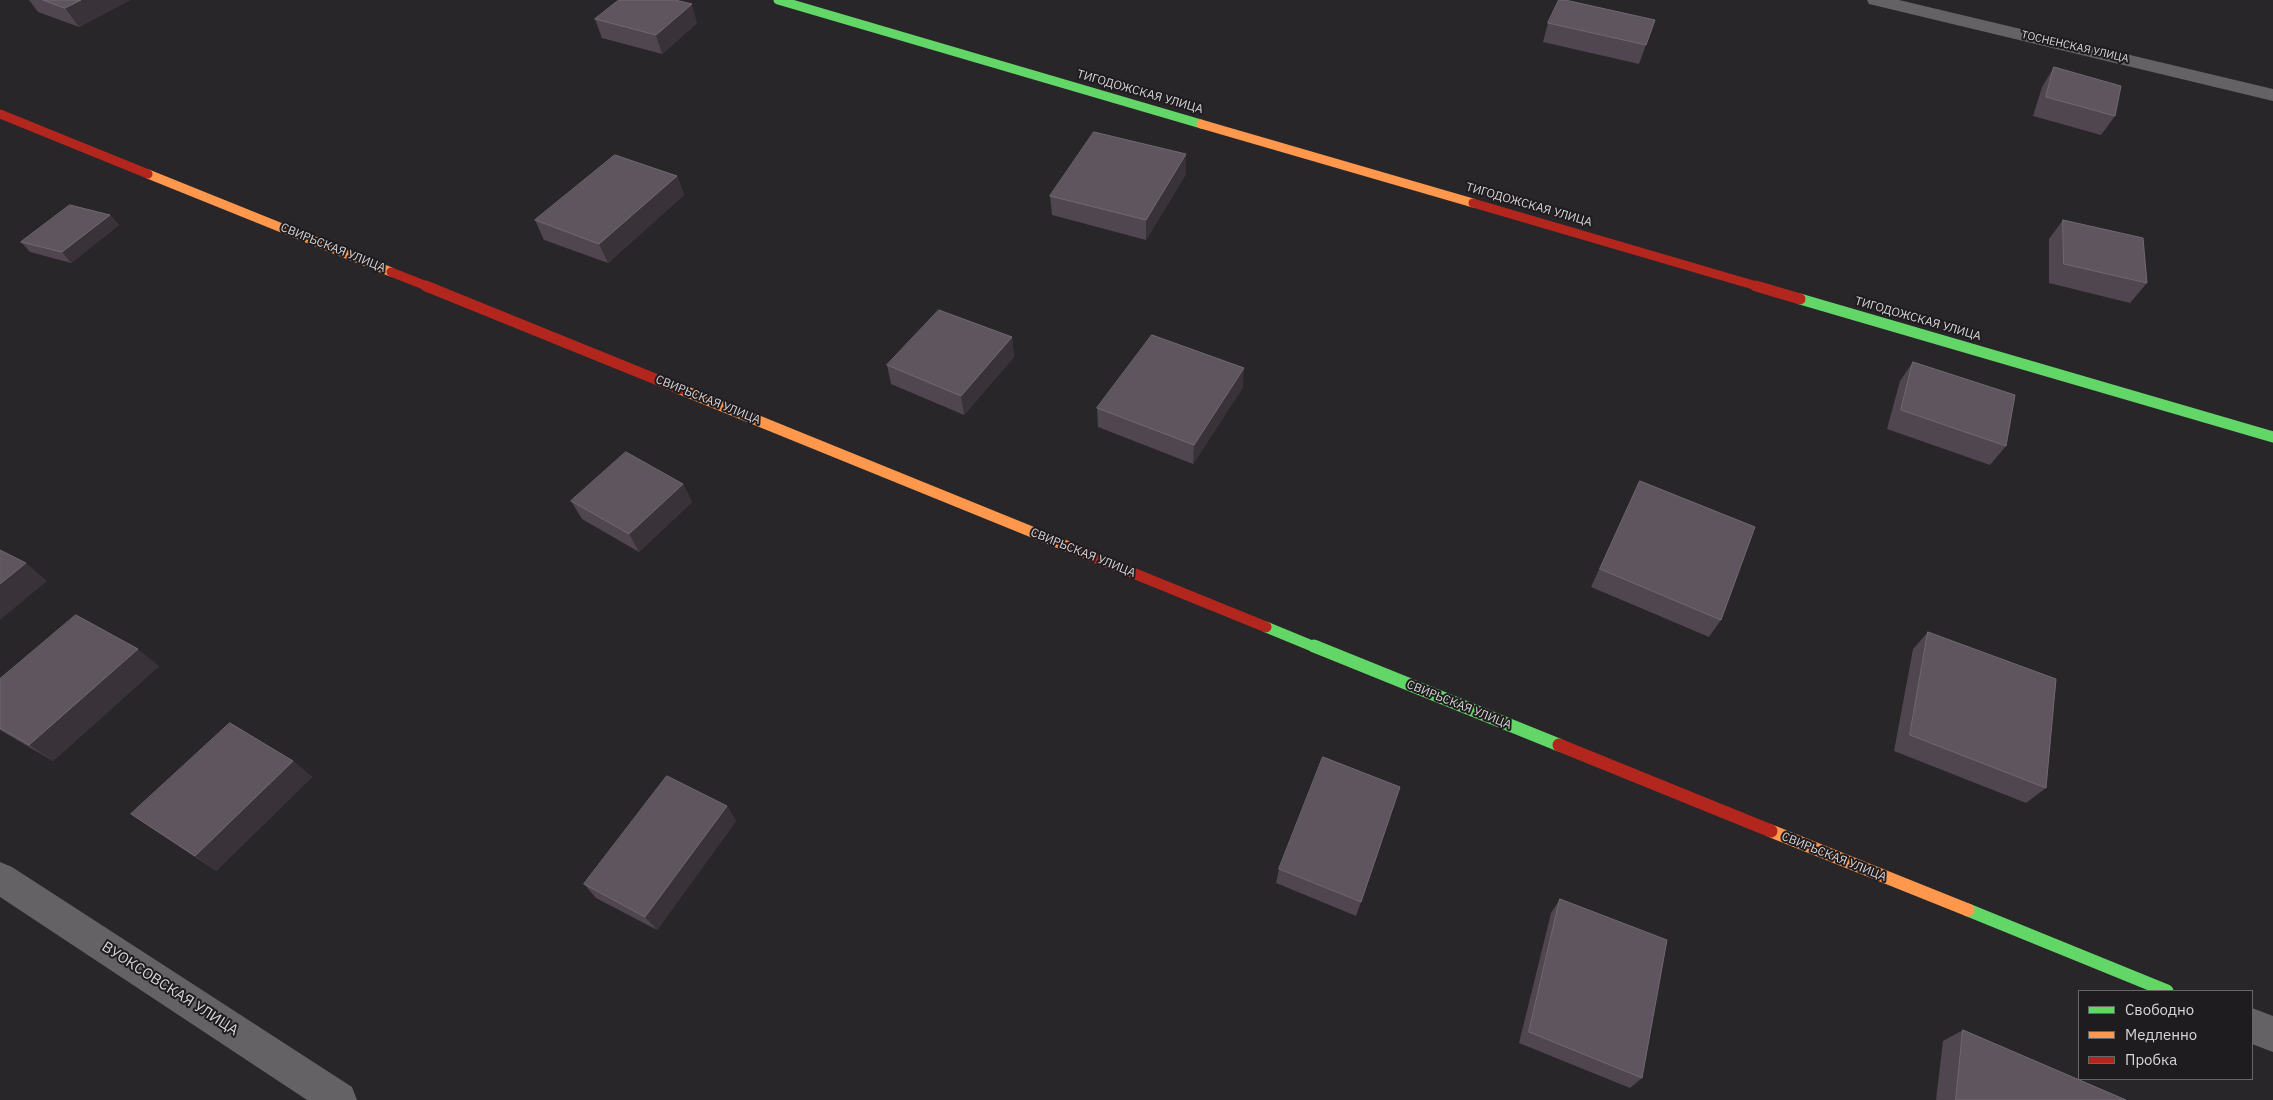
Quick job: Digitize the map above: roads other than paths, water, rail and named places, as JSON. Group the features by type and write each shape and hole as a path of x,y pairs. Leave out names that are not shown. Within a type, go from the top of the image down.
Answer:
{"street":[{"name":"ТИГОДОЖСКАЯ УЛИЦА","path":"778,0 2273,436"},
{"name":"ТОСНЕНСКАЯ УЛИЦА","path":"1876,0 2273,95"},
{"name":"СВИРЬСКАЯ УЛИЦА","path":"0,114 2165,990"},
{"name":"ВУОКСОВСКАЯ УЛИЦА","path":"0,878 339,1100"},
{"path":"2253,1026 2273,1034"}]}
